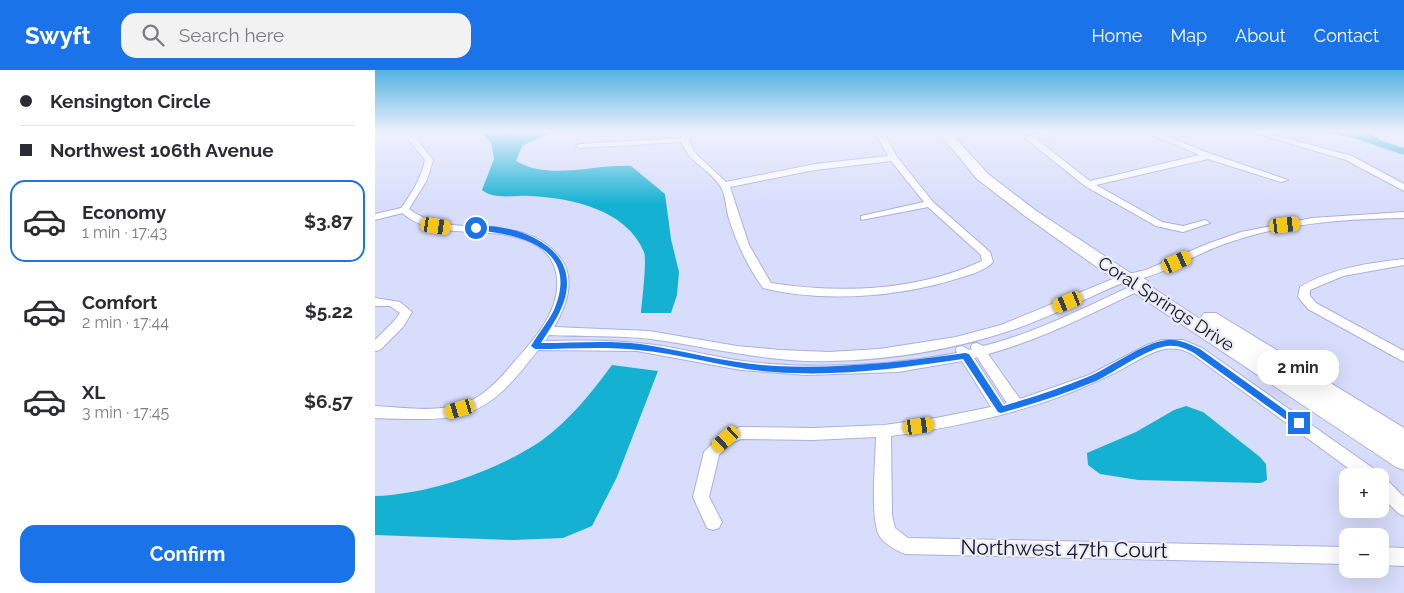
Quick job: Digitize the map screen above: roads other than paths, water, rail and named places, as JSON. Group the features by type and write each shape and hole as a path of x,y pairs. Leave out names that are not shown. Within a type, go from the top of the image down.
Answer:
{"main road":[{"name":"Coral Springs Drive","path":"964,155 982,176 1030,214 1136,280 1404,440"},
{"name":"Coral Springs Drive","path":"978,155 996,174 1136,280 1404,460"}],"street":[{"path":"375,217 405,210 419,190 427,173 429,160 425,155"},
{"path":"691,155 693,159 725,185 746,251 756,272 767,286 822,293 888,289 946,279 976,269 988,262 986,254 930,204 893,158 815,167 725,185"},
{"path":"1051,155 1088,184 1159,224 1183,229 1205,223"},
{"path":"1340,155 1349,158 1393,180 1404,188"},
{"path":"1088,184 1208,156 1284,180"},
{"path":"1393,180 1404,180"},
{"path":"865,218 930,204"},
{"path":"375,412 445,414 475,405 497,393 546,331 557,310 564,285 561,267 551,251 531,238 507,231 425,224 411,218 405,210"},
{"path":"535,346 639,347 727,364 773,369 827,371 882,368 965,356 1019,340 1136,280 1223,241 1285,225 1343,218 1404,215"},
{"path":"1404,262 1354,269 1317,280 1304,290 1304,297 1312,306 1404,357"},
{"path":"1386,264 1404,273"},
{"path":"546,331 649,335 737,350 829,357 881,353 956,341 1005,328 1136,280"},
{"path":"375,302 390,302 399,305 406,312 399,324 375,347"},
{"path":"971,337 1016,405"},
{"path":"956,341 1001,410"},
{"path":"713,522 701,497 712,452 726,439 740,433 813,434 884,432 1001,410 1046,397 1094,378 1152,348 1167,343 1183,344 1197,351 1360,468"},
{"name":"Northwest 47th Court","path":"884,432 883,515 887,533 905,546 1339,556"},
{"path":"1389,493 1404,508"},
{"path":"1389,556 1404,557"}],"water":[{"path":"493,155 518,155 516,161 529,167 558,171 631,166 665,194 671,239 679,272 677,295 671,313 641,313 645,257 636,237 624,225 611,216 579,203 546,197 499,196 487,193 482,190 494,159"},
{"path":"612,365 658,371 617,477 592,526 563,538 513,540 375,535 375,496 418,491 440,486 483,471 523,452 541,441 561,424 588,396"},
{"path":"1186,406 1203,412 1260,457 1266,464 1267,480 1261,483 1138,480 1100,474 1088,465 1087,453 1136,432 1174,410"}]}
